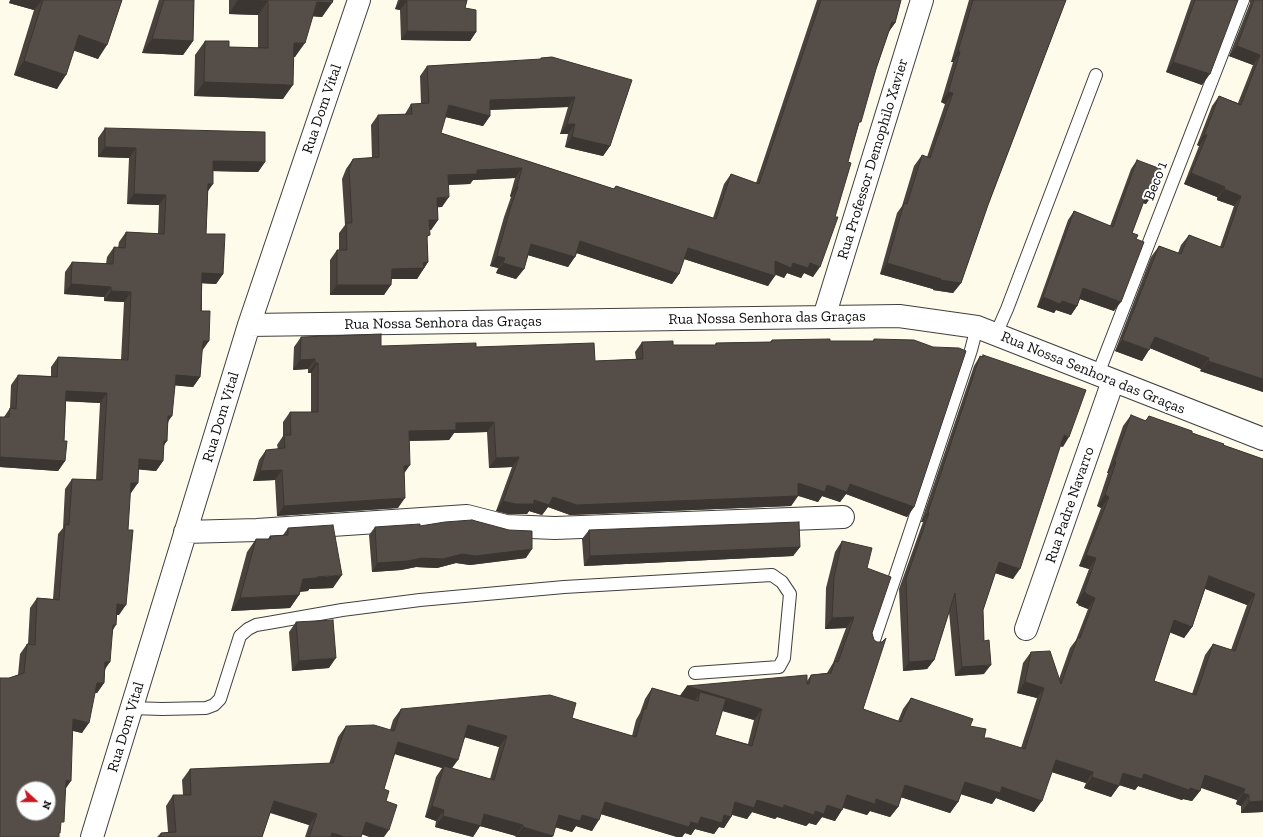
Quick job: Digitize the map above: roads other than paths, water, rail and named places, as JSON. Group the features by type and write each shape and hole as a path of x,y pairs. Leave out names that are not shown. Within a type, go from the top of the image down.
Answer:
{"street":[{"name":"Rua Dom Vital","path":"92,837 249,325 359,0"},
{"name":"Rua Professor Demophilo Xavier","path":"824,317 922,0"},
{"name":"Rua Nossa Senhora das Graças","path":"249,325 899,316 986,331 1263,438"},
{"name":"Rua Padre Navarro","path":"1026,629 1106,378"},
{"path":"185,532 257,530 467,516 506,526 555,528 843,517"}],"lane":[{"name":"Beco 1","path":"1106,378 1243,0"},
{"path":"872,646 971,350 986,331 1007,309 1096,75"},
{"path":"131,708 206,708 214,705 220,699 240,636 248,629 256,625 342,610 420,600 564,587 772,575 782,582 790,594 783,663 779,667 694,673"}]}
